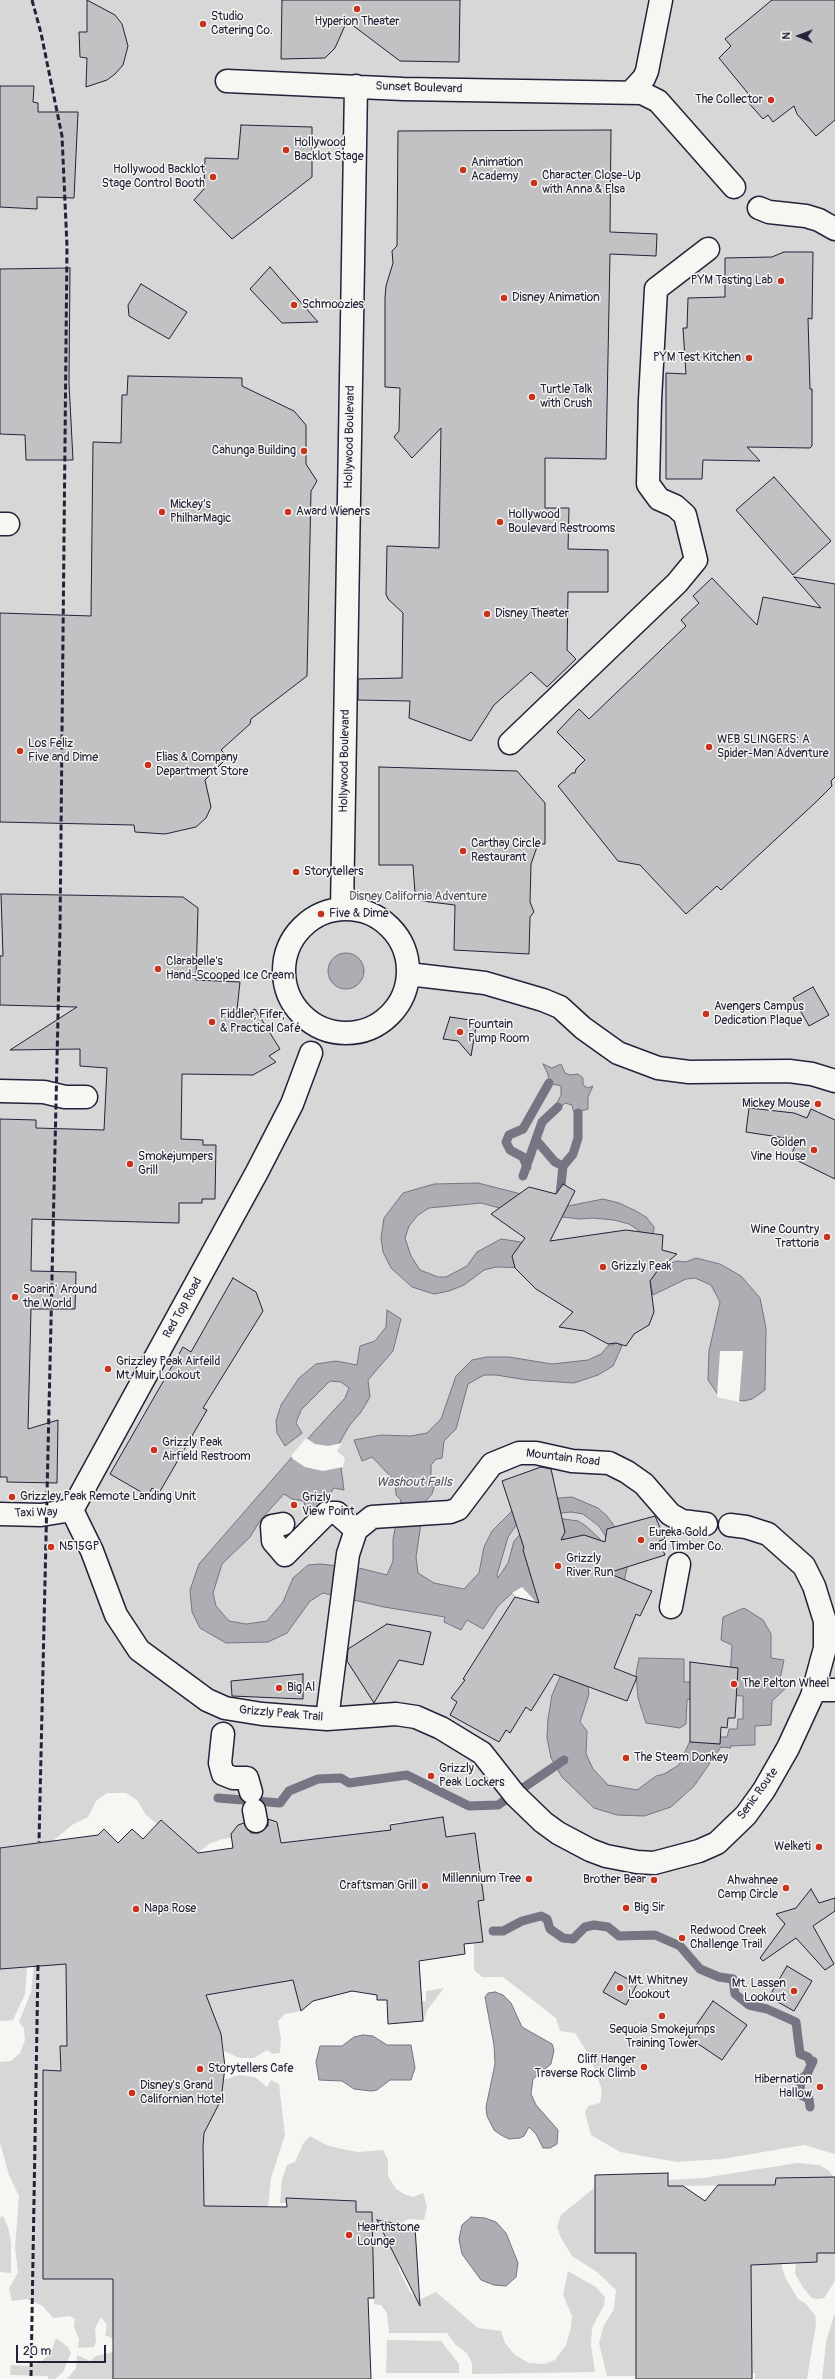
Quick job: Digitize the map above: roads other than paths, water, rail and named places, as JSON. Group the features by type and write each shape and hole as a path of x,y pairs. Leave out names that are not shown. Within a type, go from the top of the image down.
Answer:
{"street":[{"path":"622,92 644,78 647,71 661,0"},
{"name":"Sunset Boulevard","path":"227,81 403,88 642,93 658,101 734,186"},
{"name":"Hollywood Boulevard","path":"342,909 356,86"},
{"path":"759,208 769,212 806,216 819,220 835,229"},
{"path":"510,743 677,583 696,560 685,514 675,506 659,500 648,484 650,400 656,289 708,249"},
{"path":"353,909 372,914 390,928 403,946 408,974 404,992 394,1009 385,1019 366,1029 343,1033 323,1029 304,1016 297,1008 287,990 284,968 285,956 294,938 308,922 327,911 353,909"},
{"path":"408,974 485,983 547,1002 560,1007 583,1028 618,1052 658,1068 689,1072 789,1071 812,1074 835,1082"},
{"name":"Red Top Road","path":"72,1510 257,1172 293,1100 311,1053"},
{"path":"0,1091 44,1092 65,1097 86,1098"},
{"name":"Mountain Road","path":"356,1530 372,1517 385,1515 436,1515 458,1509 492,1464 519,1453 536,1453 572,1461 608,1463 627,1472 644,1484 670,1514 682,1521 706,1524"},
{"name":"Taxi Way","path":"0,1514 41,1515 72,1510"},
{"name":"Grizzly Peak Trail","path":"72,1510 92,1551 116,1615 139,1650 184,1685 207,1700 225,1708 262,1714 327,1719 396,1714 416,1717 441,1728 482,1753 503,1780"},
{"path":"282,1524 272,1526 273,1541 286,1555 327,1513 337,1513 356,1530 348,1554 327,1719"},
{"name":"Senic Route","path":"503,1780 543,1822 590,1850 637,1862 654,1863 682,1856 717,1843 746,1815 779,1766 824,1690 825,1621 814,1586 804,1566 788,1550 768,1534 746,1527 730,1525"},
{"path":"670,1607 679,1564"},
{"path":"223,1734 220,1763 223,1774 233,1778 247,1778 254,1808"}],"water":[{"path":"346,953 356,956 361,961 364,971 361,981 356,986 346,989 336,986 331,981 328,971 331,961 336,956"},
{"path":"543,1064 552,1068 561,1064 565,1073 570,1075 578,1074 583,1078 583,1085 588,1088 593,1086 588,1097 588,1109 574,1113 572,1105 565,1103 559,1109 556,1105 561,1095 561,1086 549,1083 548,1074"},
{"path":"478,1183 568,1206 603,1199 619,1203 636,1211 646,1217 654,1227 650,1278 664,1265 677,1261 686,1262 696,1258 720,1264 741,1276 760,1298 766,1328 765,1390 752,1399 744,1401 719,1396 708,1380 709,1351 720,1302 711,1285 695,1278 686,1279 653,1295 650,1280 618,1342 608,1344 621,1319 639,1257 641,1232 629,1224 614,1220 593,1218 580,1219 510,1211 481,1203 429,1208 418,1215 409,1226 405,1238 411,1256 420,1270 438,1277 446,1277 467,1266 477,1252 501,1239 521,1242 569,1269 496,1267 484,1270 464,1285 449,1291 434,1294 412,1287 391,1268 383,1252 381,1238 384,1218 403,1193 434,1184"},
{"name":"Washout Falls","path":"387,1310 401,1319 393,1351 368,1380 370,1397 361,1412 349,1426 335,1451 341,1467 344,1490 334,1488 317,1513 305,1509 304,1501 292,1499 284,1494 261,1519 250,1537 222,1564 213,1593 216,1606 229,1621 246,1624 267,1621 283,1602 293,1578 308,1565 320,1564 359,1568 387,1575 393,1561 393,1539 401,1500 396,1495 395,1481 372,1457 362,1461 354,1440 381,1435 411,1436 427,1433 441,1419 456,1376 472,1360 487,1357 509,1357 552,1364 588,1360 601,1354 608,1346 617,1343 622,1346 613,1366 598,1375 574,1383 484,1375 468,1384 456,1429 444,1441 442,1458 436,1459 431,1465 431,1475 436,1481 432,1494 424,1503 416,1557 418,1573 434,1583 464,1589 479,1573 484,1547 492,1531 512,1511 548,1499 572,1497 598,1508 607,1516 615,1527 627,1568 624,1582 588,1687 589,1694 580,1722 587,1731 586,1754 593,1769 608,1785 637,1790 656,1776 664,1774 679,1765 690,1741 720,1744 720,1737 727,1737 729,1729 737,1729 738,1719 743,1719 743,1696 729,1695 732,1645 721,1640 723,1617 744,1608 763,1620 771,1634 771,1658 784,1660 780,1679 789,1685 772,1701 771,1725 755,1726 755,1745 730,1746 731,1748 721,1747 694,1786 671,1807 644,1816 617,1815 594,1808 562,1777 551,1758 547,1737 552,1695 563,1670 526,1608 512,1593 498,1606 483,1629 467,1620 461,1630 444,1622 445,1617 384,1607 323,1593 310,1601 287,1633 268,1642 226,1643 200,1628 192,1612 190,1590 199,1564 345,1398 349,1388 341,1382 330,1381 301,1410 296,1423 302,1433 285,1446 277,1433 276,1421 281,1405 299,1378 316,1364 336,1361 357,1365 360,1346 375,1341 386,1327","holes":["571,1512 583,1514 599,1526 608,1540 614,1570 613,1580 607,1580 608,1562 600,1539 578,1521 557,1518 527,1527 514,1541 508,1563 498,1578 497,1575 508,1537 517,1524 545,1515"]},
{"path":"639,1658 684,1659 684,1682 691,1682 690,1699 687,1700 686,1724 680,1728 646,1723 638,1698 636,1673"},
{"path":"495,1992 503,1995 511,2003 522,2027 552,2044 554,2050 551,2064 533,2079 531,2094 536,2105 558,2130 557,2144 550,2148 543,2148 536,2134 529,2127 524,2136 520,2138 509,2139 501,2135 494,2130 487,2116 486,2107 495,2064 494,2045 485,1997 488,1993"},
{"path":"363,2035 373,2036 387,2045 411,2045 415,2068 411,2080 390,2080 377,2090 371,2091 354,2089 342,2081 319,2080 316,2062 320,2046 342,2046 354,2037"},
{"path":"471,2217 485,2218 496,2222 506,2233 518,2263 516,2277 506,2286 494,2285 481,2280 462,2254 459,2239 462,2225"}],"waterway":[{"path":"527,1167 523,1157 510,1150 506,1142 509,1135 523,1129 549,1083"},
{"path":"523,1176 542,1122 558,1107"},
{"path":"560,1195 563,1166 573,1154 578,1138 578,1113"},
{"path":"536,1140 555,1162 563,1166"},
{"path":"218,1798 280,1803 289,1791 318,1779 341,1778 349,1783 407,1775 469,1806 498,1805 564,1760"},
{"path":"493,1931 503,1931 522,1921 541,1916 547,1919 550,1929 563,1938 573,1939 585,1927 594,1925 608,1927 619,1936 655,1935 680,1946 700,1969 719,1977 733,1979 735,1994 749,2005 767,2009 796,2022 800,2054 808,2057 811,2064"},
{"path":"810,2107 809,2099 801,2095 800,2080 807,2074 813,2061"}],"railway":[{"path":"32,0 41,33 62,136 67,246 60,930 39,1842"},
{"path":"31,2376 38,1965"}],"place":[{"name":"Hyperion Theater","path":"357,9"},
{"name":"Studio Catering Co.","path":"203,24"},
{"name":"The Collector","path":"771,100"},
{"name":"Hollywood Backlot Stage","path":"286,150"},
{"name":"Animation Academy","path":"463,170"},
{"name":"Hollywood Backlot Stage Control Booth","path":"213,177"},
{"name":"Character Close-Up with Anna & Elsa","path":"534,183"},
{"name":"PYM Tasting Lab","path":"781,281"},
{"name":"Disney Animation","path":"504,298"},
{"name":"Schmoozies","path":"294,305"},
{"name":"PYM Test Kitchen","path":"749,358"},
{"name":"Turtle Talk with Crush","path":"532,397"},
{"name":"Cahunga Building","path":"304,451"},
{"name":"Mickey’s PhilharMagic","path":"162,512"},
{"name":"Award Wieners","path":"288,512"},
{"name":"Hollywood Boulevard Restrooms","path":"500,522"},
{"name":"Disney Theater","path":"487,614"},
{"name":"WEB SLINGERS: A Spider-Man Adventure","path":"709,747"},
{"name":"Los Feliz Five and Dime","path":"20,751"},
{"name":"Elias & Company Department Store","path":"148,765"},
{"name":"Carthay Circle Restaurant","path":"463,851"},
{"name":"Storytellers","path":"296,872"},
{"name":"Five & Dime","path":"321,914"},
{"name":"Clarabelle's Hand-Scooped Ice Cream","path":"158,969"},
{"name":"Avengers Campus Dedication Plaque","path":"706,1014"},
{"name":"Fiddler, Fifer, & Practical Café","path":"212,1022"},
{"name":"Fountain Pump Room","path":"460,1032"},
{"name":"Mickey Mouse","path":"818,1104"},
{"name":"Golden Vine House","path":"814,1150"},
{"name":"Smokejumpers Grill","path":"130,1164"},
{"name":"Wine Country Trattoria","path":"827,1237"},
{"name":"Grizzly Peak","path":"603,1267"},
{"name":"Soarin' Around the World","path":"15,1297"},
{"name":"Grizzley Peak Airfeild Mt. Muir Lookout","path":"108,1369"},
{"name":"Grizzly Peak Airfield Restroom","path":"154,1450"},
{"name":"Grizzley Peak Remote Landing Unit","path":"12,1497"},
{"name":"Grizly View Point","path":"294,1505"},
{"name":"Eureka Gold and Timber Co.","path":"641,1540"},
{"name":"N515GP","path":"51,1547"},
{"name":"Grizzly River Run","path":"558,1566"},
{"name":"The Pelton Wheel","path":"734,1684"},
{"name":"Big Al","path":"279,1688"},
{"name":"The Steam Donkey","path":"626,1758"},
{"name":"Grizzly Peak Lockers","path":"431,1776"},
{"name":"Welketi","path":"819,1847"},
{"name":"Millennium Tree","path":"529,1879"},
{"name":"Brother Bear","path":"654,1880"},
{"name":"Craftsman Grill","path":"425,1886"},
{"name":"Ahwahnee Camp Circle","path":"786,1888"},
{"name":"Big Sir","path":"626,1908"},
{"name":"Napa Rose","path":"136,1909"},
{"name":"Redwood Creek Challenge Trail","path":"682,1938"},
{"name":"Mt. Whitney Lookout","path":"620,1988"},
{"name":"Mt. Lassen Lookout","path":"794,1991"},
{"name":"Sequoia Smokejumps Training Tower","path":"662,2016"},
{"name":"Cliff Hanger Traverse Rock Climb","path":"644,2067"},
{"name":"Storytellers Cafe","path":"200,2069"},
{"name":"Hibernation Hallow","path":"820,2087"},
{"name":"Disney's Grand Californian Hotel","path":"132,2093"},
{"name":"Hearthstone Lounge","path":"349,2235"}],"park label":[{"name":"Disney California Adventure","path":"418,897"}]}
